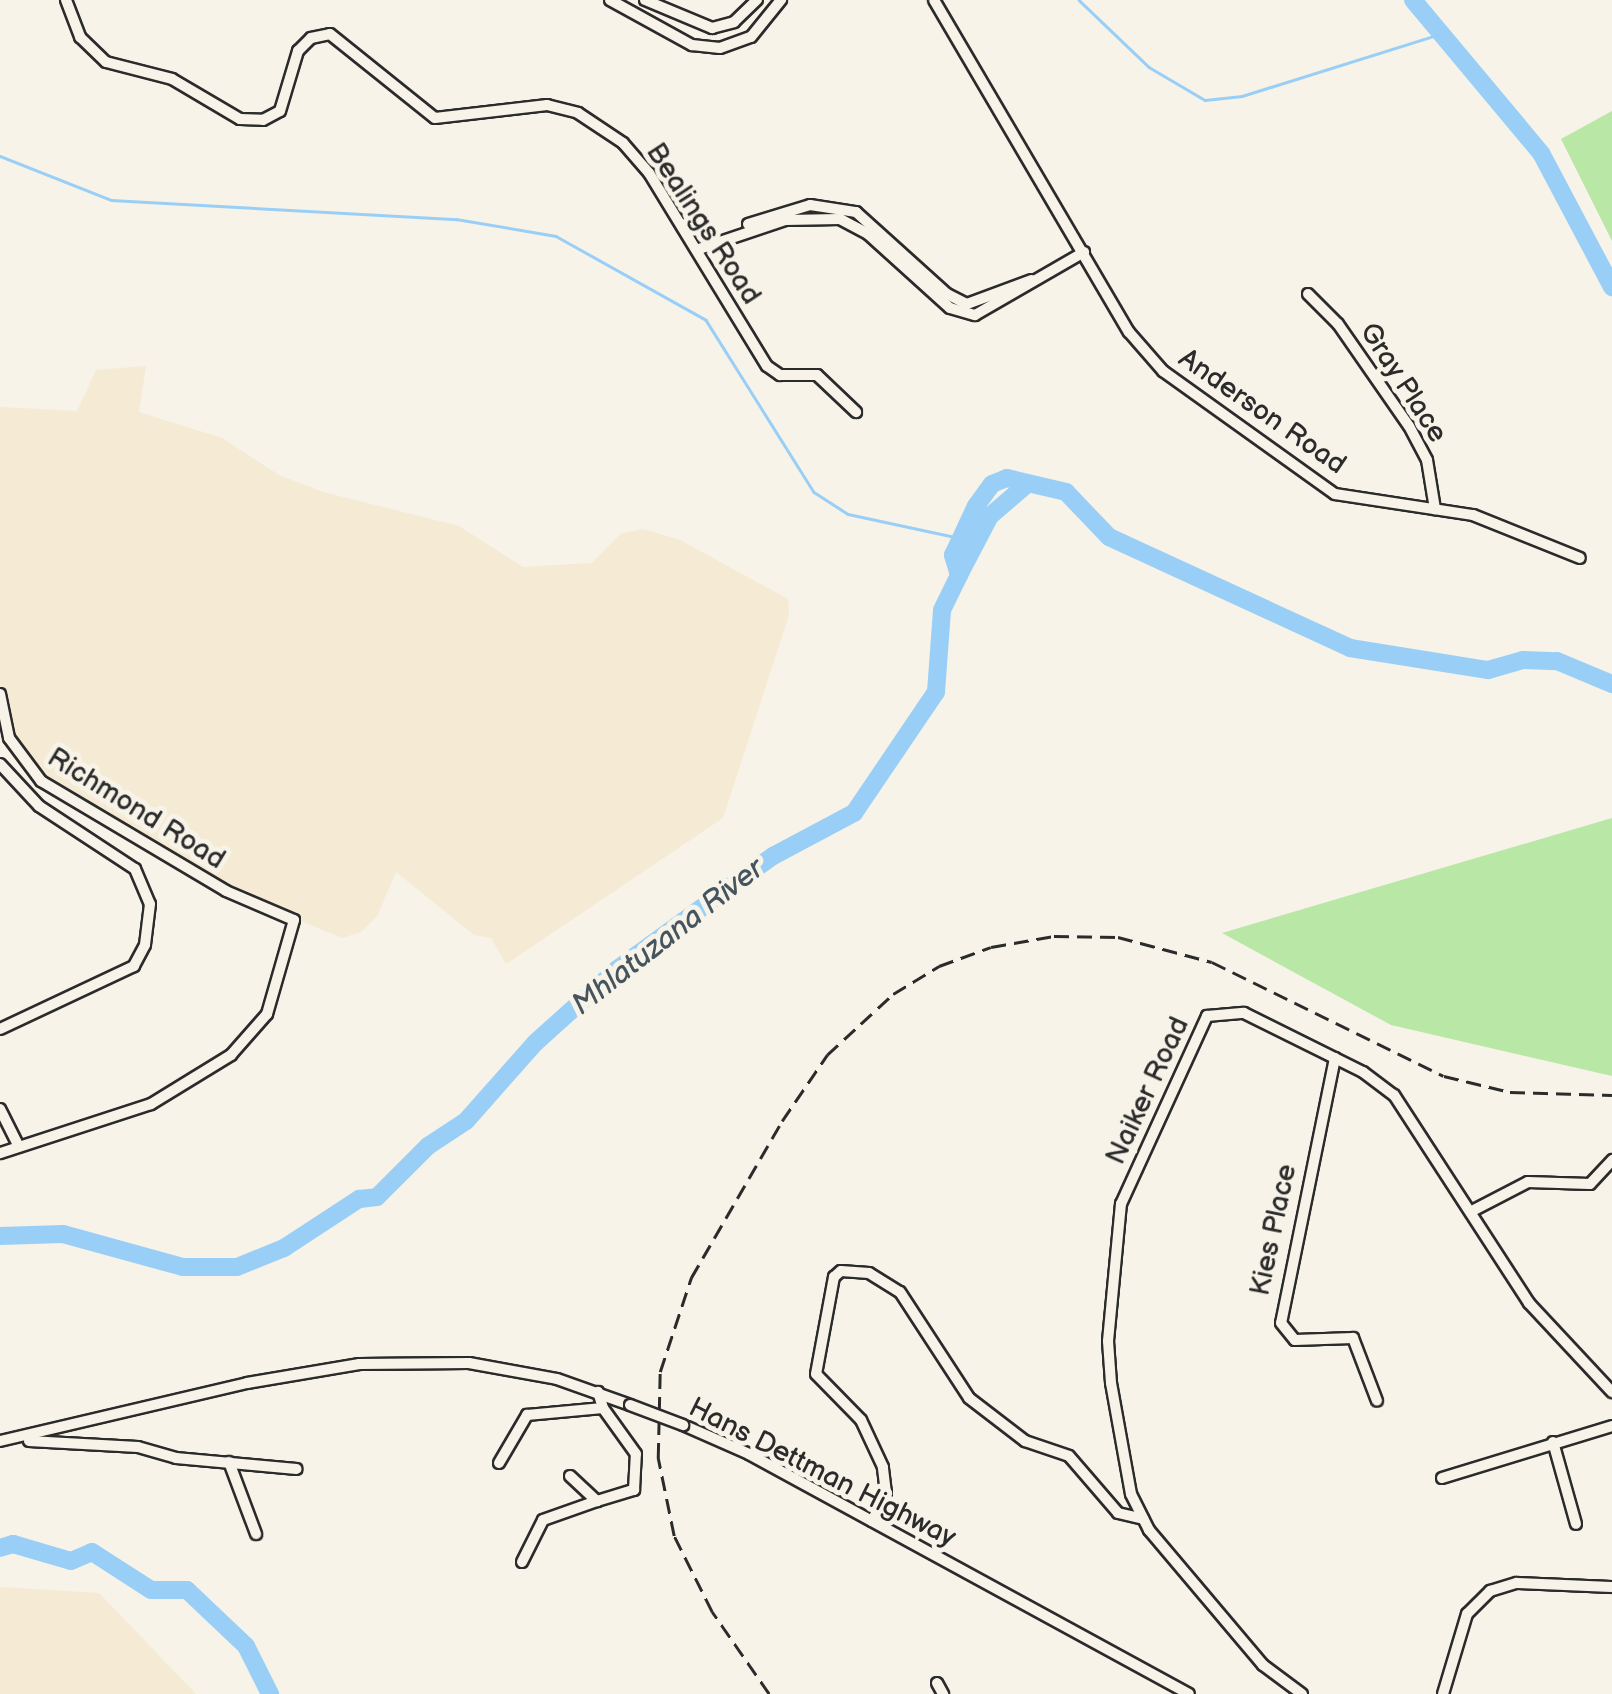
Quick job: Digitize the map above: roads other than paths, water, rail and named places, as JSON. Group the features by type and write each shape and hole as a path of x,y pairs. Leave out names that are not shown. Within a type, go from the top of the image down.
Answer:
{"street":[{"name":"Bealings Road","path":"66,0 80,36 106,62 172,79 240,119 263,120 280,110 298,51 310,38 330,34 435,118 547,105 578,113 637,158 698,248 766,366 780,376 826,380 856,412"},
{"path":"610,0 692,45 720,48 751,37 780,0"},
{"path":"646,0 712,28 734,22 756,0"},
{"name":"Anderson Road","path":"934,0 1140,348 1177,382 1336,494 1473,516 1580,558"},
{"path":"698,248 769,216 823,204 868,218 955,300 974,304 1036,279 1084,252"},
{"name":"Gray Place","path":"1308,294 1338,324 1416,436 1427,460 1435,509"},
{"name":"Richmond Road","path":"0,694 17,754 41,781 226,892 294,920 274,998 244,1044 150,1104 20,1147"},
{"path":"0,764 40,806 135,869 150,904 145,945 134,966 0,1028"},
{"name":"Naiker Road","path":"1302,1694 1262,1665 1143,1518 1128,1482 1108,1358 1126,1191 1208,1016 1244,1013 1335,1058 1402,1104 1529,1303 1612,1392"},
{"name":"Kies Place","path":"1335,1058 1280,1323 1295,1340 1353,1338 1377,1400"},
{"path":"0,1109 20,1147 0,1153"},
{"path":"1472,1211 1528,1182 1590,1184 1612,1160"},
{"path":"872,1521 886,1493 883,1467 861,1420 816,1374 834,1278 840,1271 869,1273 900,1292 968,1398 1025,1441 1069,1456 1118,1512 1143,1518"},
{"name":"Hans Dettman Highway","path":"4,1440 247,1383 359,1364 469,1364 598,1392 682,1425 872,1521 1189,1694"},
{"path":"522,1562 543,1520 634,1490 636,1454 603,1408 598,1392"},
{"path":"499,1463 527,1415 603,1408"},
{"path":"1442,1478 1612,1426"},
{"path":"4,1440 138,1447 296,1468"},
{"path":"1552,1442 1576,1524"},
{"path":"229,1462 256,1534"},
{"path":"570,1476 596,1501"},
{"path":"1443,1694 1467,1614 1490,1591 1534,1582 1612,1587"}],"waterway":[{"path":"1079,0 1149,67 1205,100 1242,96 1437,35"},
{"name":"Mhlatuzana River","path":"1413,0 1541,153 1612,287"},
{"path":"0,156 111,200 456,219 556,236 706,320 814,492 848,514 960,538"},
{"name":"Mhlatuzana River","path":"0,1236 63,1234 183,1267 237,1267 284,1248 359,1199 377,1197 428,1146 466,1121 535,1043 616,970 773,856 854,813 936,692 942,610 959,575 953,555 976,506 992,484 1007,478 1066,492 1109,537 1350,648 1488,670 1523,660 1557,661 1612,684"},
{"name":"Mhlatuzana River","path":"959,575 990,516 1026,485"},
{"name":"Mhlatuzana River","path":"0,1548 13,1544 71,1561 92,1552 151,1590 187,1590 246,1646 270,1694"}],"railway":[{"path":"769,1694 712,1612 674,1536 658,1458 660,1372 691,1278 782,1121 827,1055 893,994 939,966 991,947 1054,936 1118,937 1212,962 1444,1076 1510,1092 1612,1095"}]}
